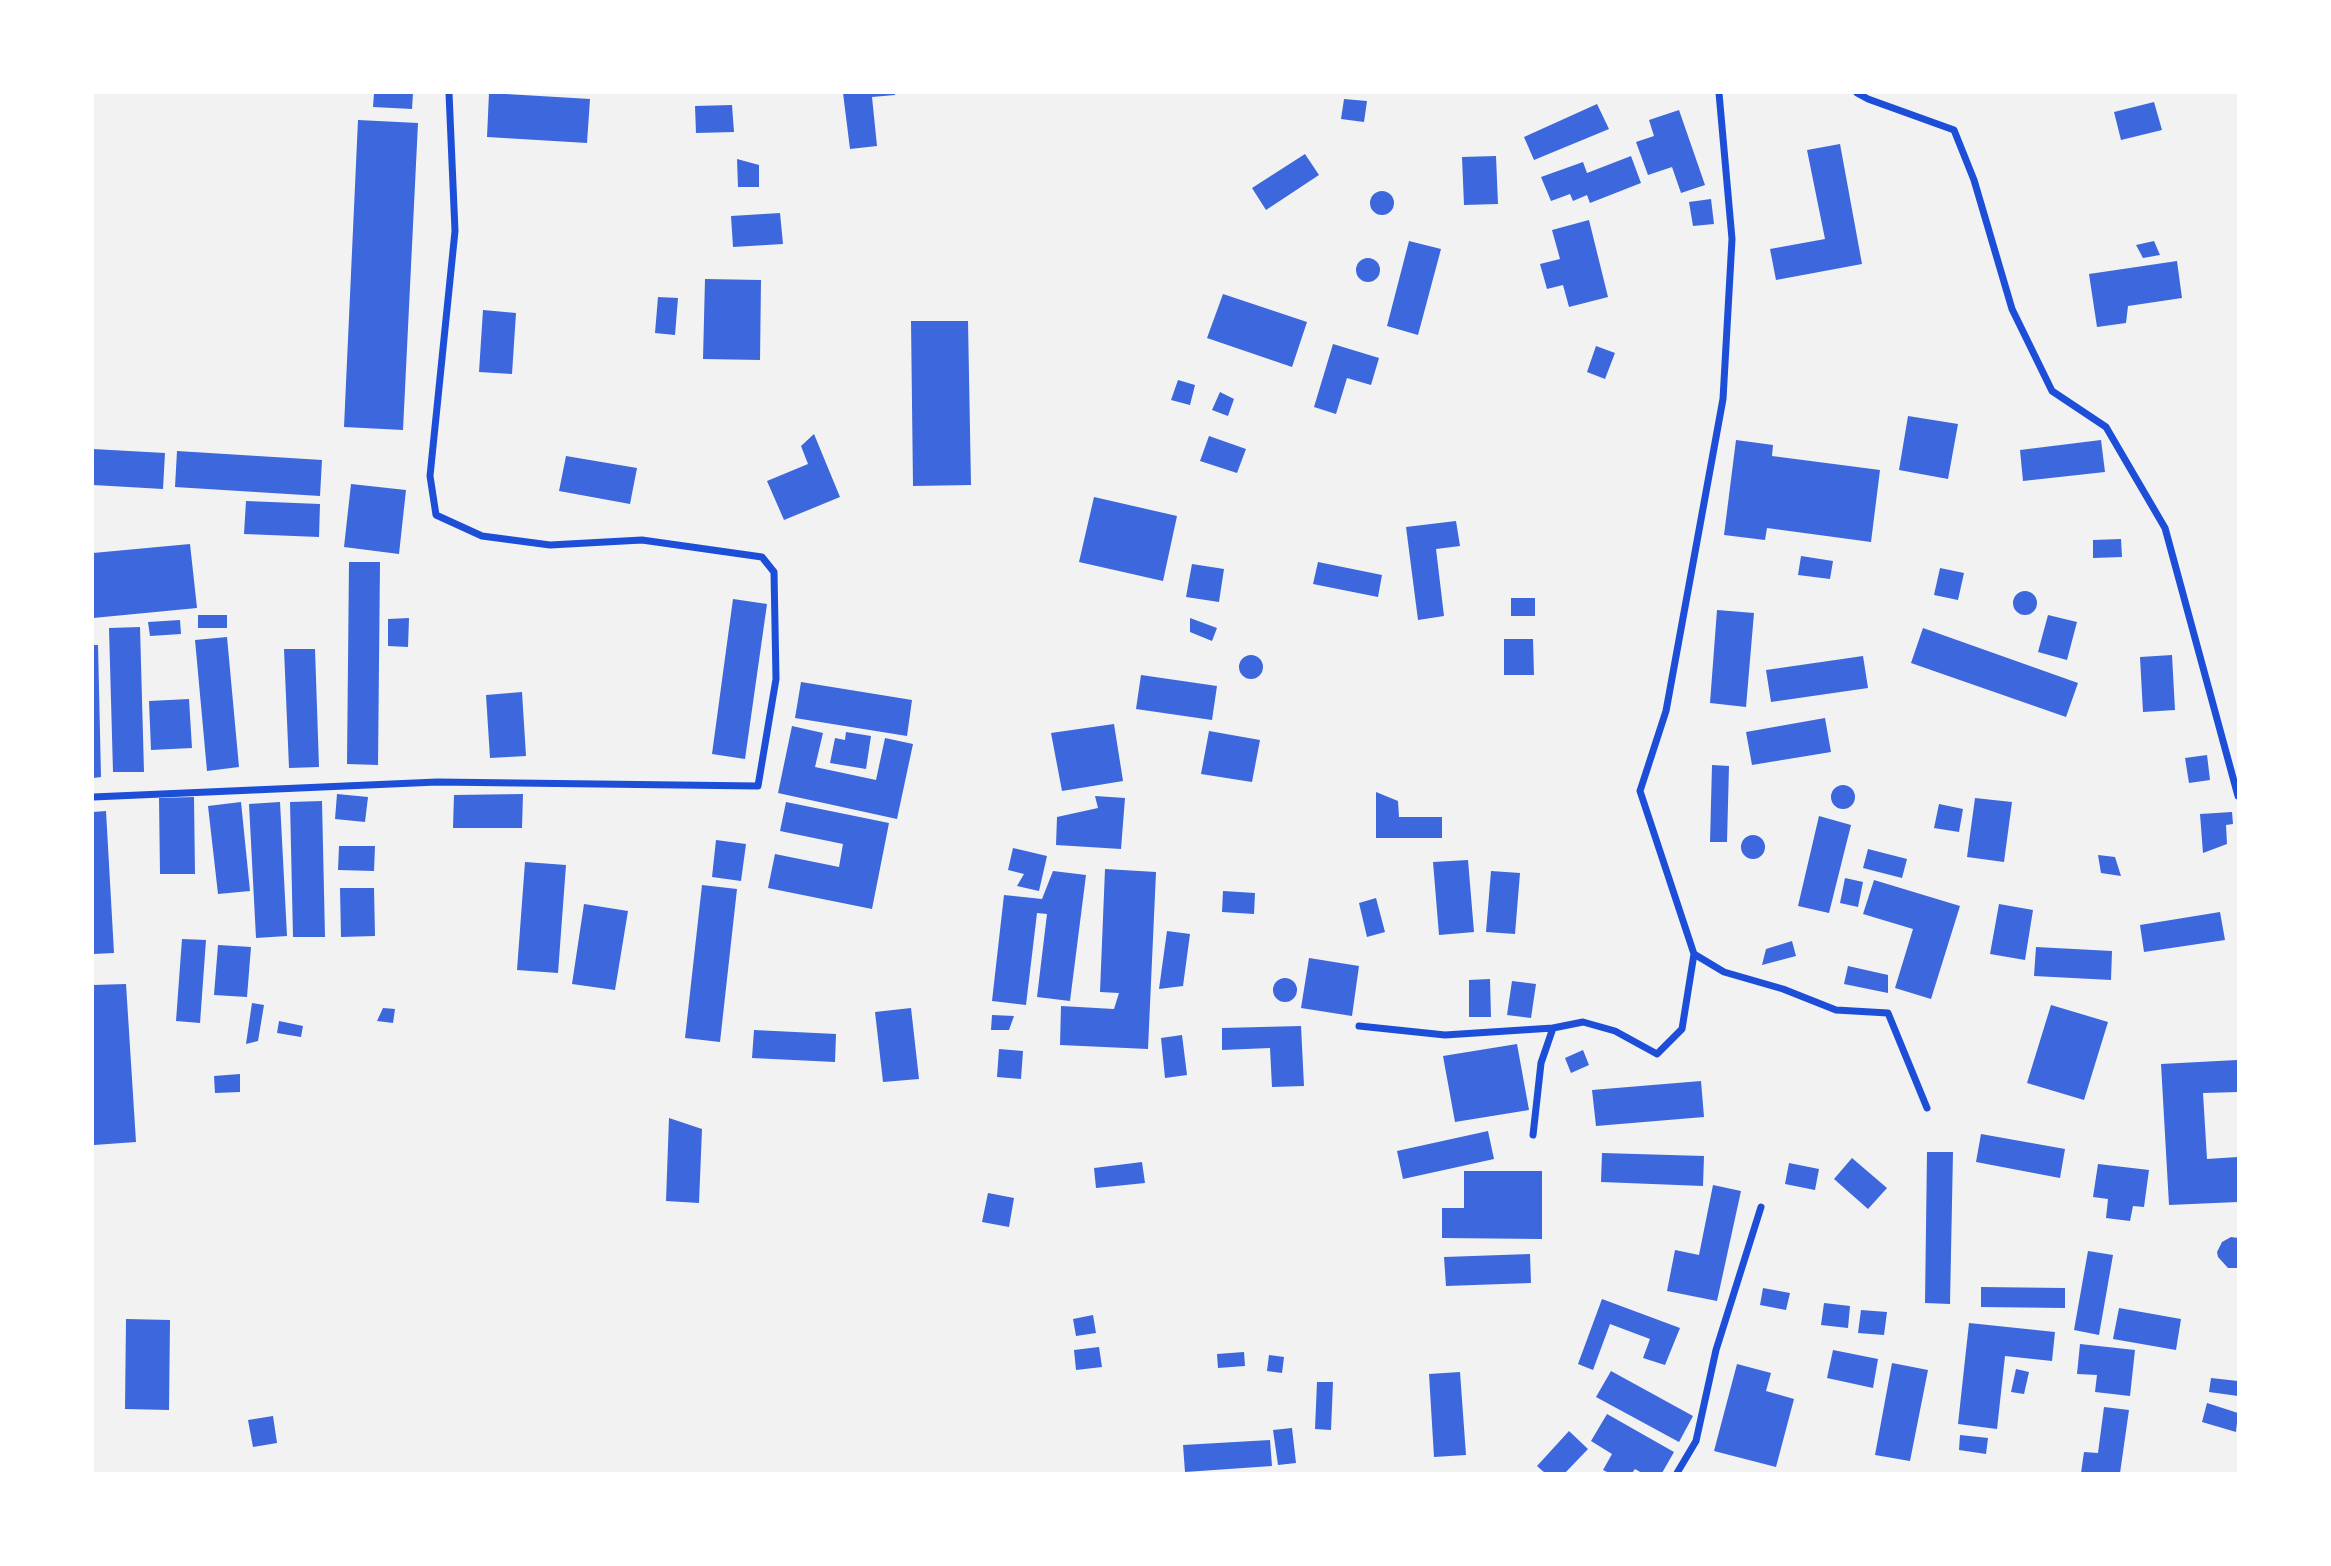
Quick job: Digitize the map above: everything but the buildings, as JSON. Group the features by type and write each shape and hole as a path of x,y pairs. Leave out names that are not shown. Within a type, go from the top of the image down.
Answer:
{"street":[{"path":"93,797 437,782 758,786 776,679 774,572 762,557 642,540 550,545 482,536 436,515 430,476 455,231 449,93"},
{"path":"1359,1026 1445,1035 1553,1028 1583,1022 1615,1031 1657,1054 1682,1029 1694,954 1640,791 1666,711 1723,399 1732,239 1719,93"},
{"path":"1857,93 1954,130 1974,180 2012,309 2052,391 2106,427 2165,528 2238,796"},
{"path":"1694,954 1724,972 1783,989 1836,1010 1888,1013 1927,1108"},
{"path":"1533,1135 1541,1063 1553,1028"},
{"path":"1676,1473 1696,1441 1716,1350 1761,1207"}]}
